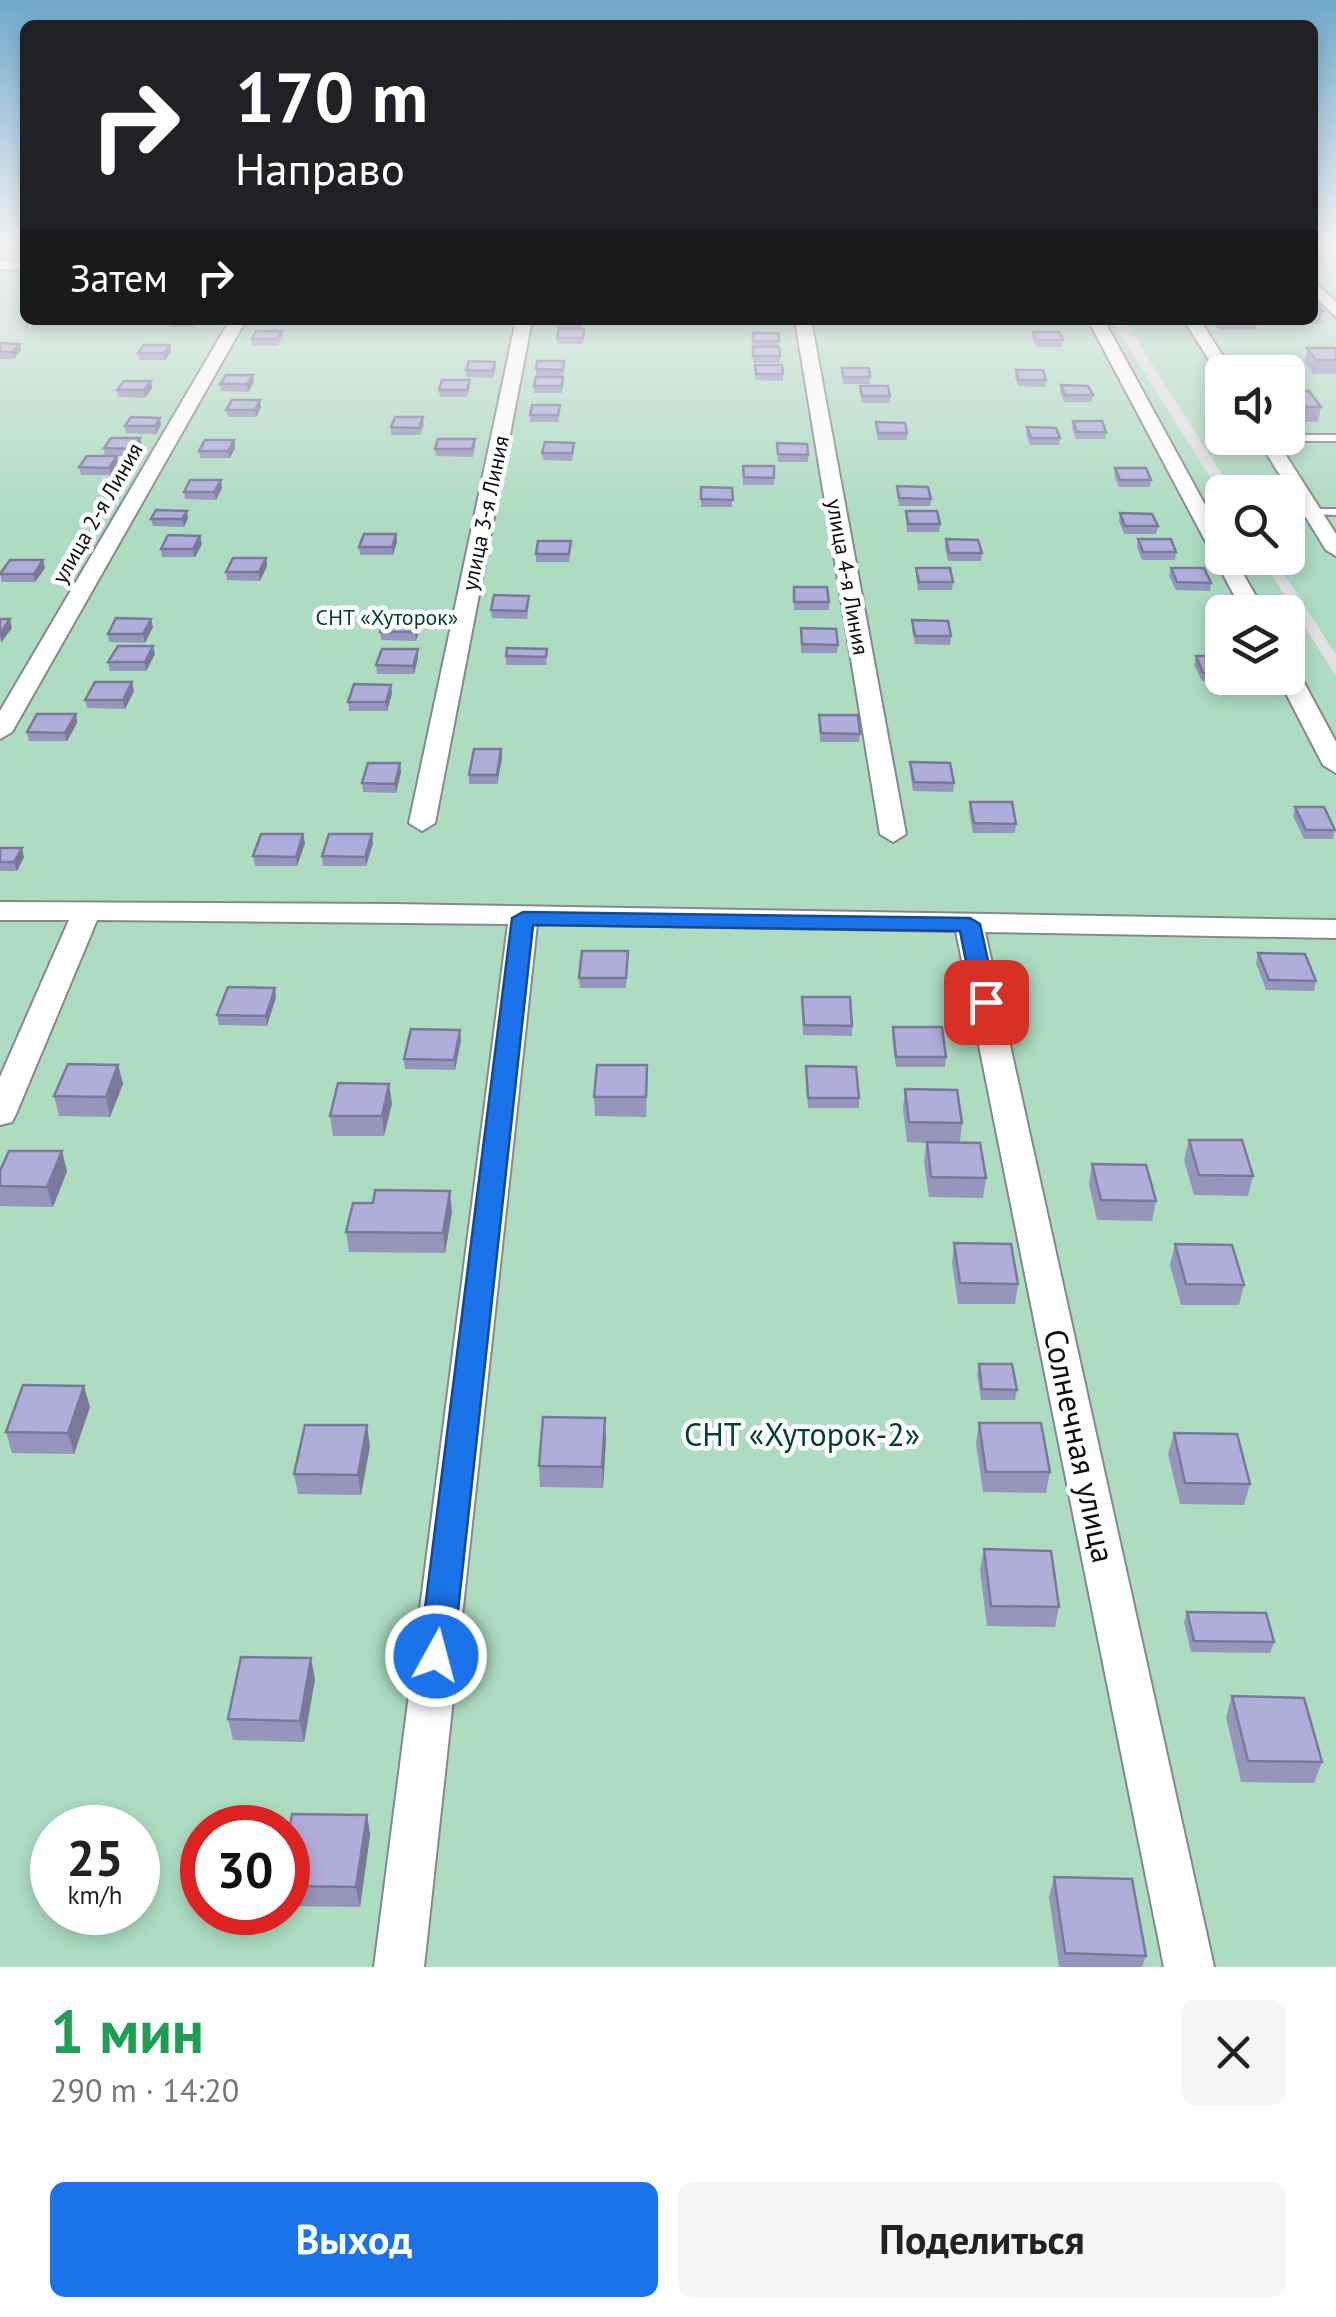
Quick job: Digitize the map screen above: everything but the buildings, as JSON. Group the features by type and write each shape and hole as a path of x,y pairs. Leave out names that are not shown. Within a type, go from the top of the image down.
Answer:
{"street":[{"name":"улица 2-я Линия","path":"0,732 230,334"},
{"name":"улица 3-я Линия","path":"422,823 521,334"},
{"name":"улица 4-я Линия","path":"805,334 893,834"},
{"path":"1103,334 1205,523"},
{"path":"1201,334 1214,355"},
{"path":"1277,455 1336,550"},
{"path":"1299,695 1336,766"},
{"path":"0,911 1336,929"},
{"path":"0,1114 86,913"},
{"path":"400,1967 523,918"},
{"name":"Солнечная улица","path":"970,924 1189,1967"}],"lane":[{"path":"1305,438 1336,438"},
{"path":"1312,512 1336,512"}],"green space":[{"name":"СНТ «Хуторок-2»","path":"0,334 1120,334 1209,475 1205,475 1205,575 1272,575 1285,595 1205,595 1205,695 1305,695 1305,627 1336,676 1336,1967 0,1967"},
{"path":"1133,334 1336,334 1336,655 1305,606 1305,595 1298,595 1285,575 1305,575 1305,475 1222,475 1210,455 1305,455 1305,355 1205,355 1205,448"}],"route":[{"path":"436,1656 523,918 970,924 986,1002"}],"park label":[{"name":"СНТ «Хуторок»","path":"387,617"}]}
